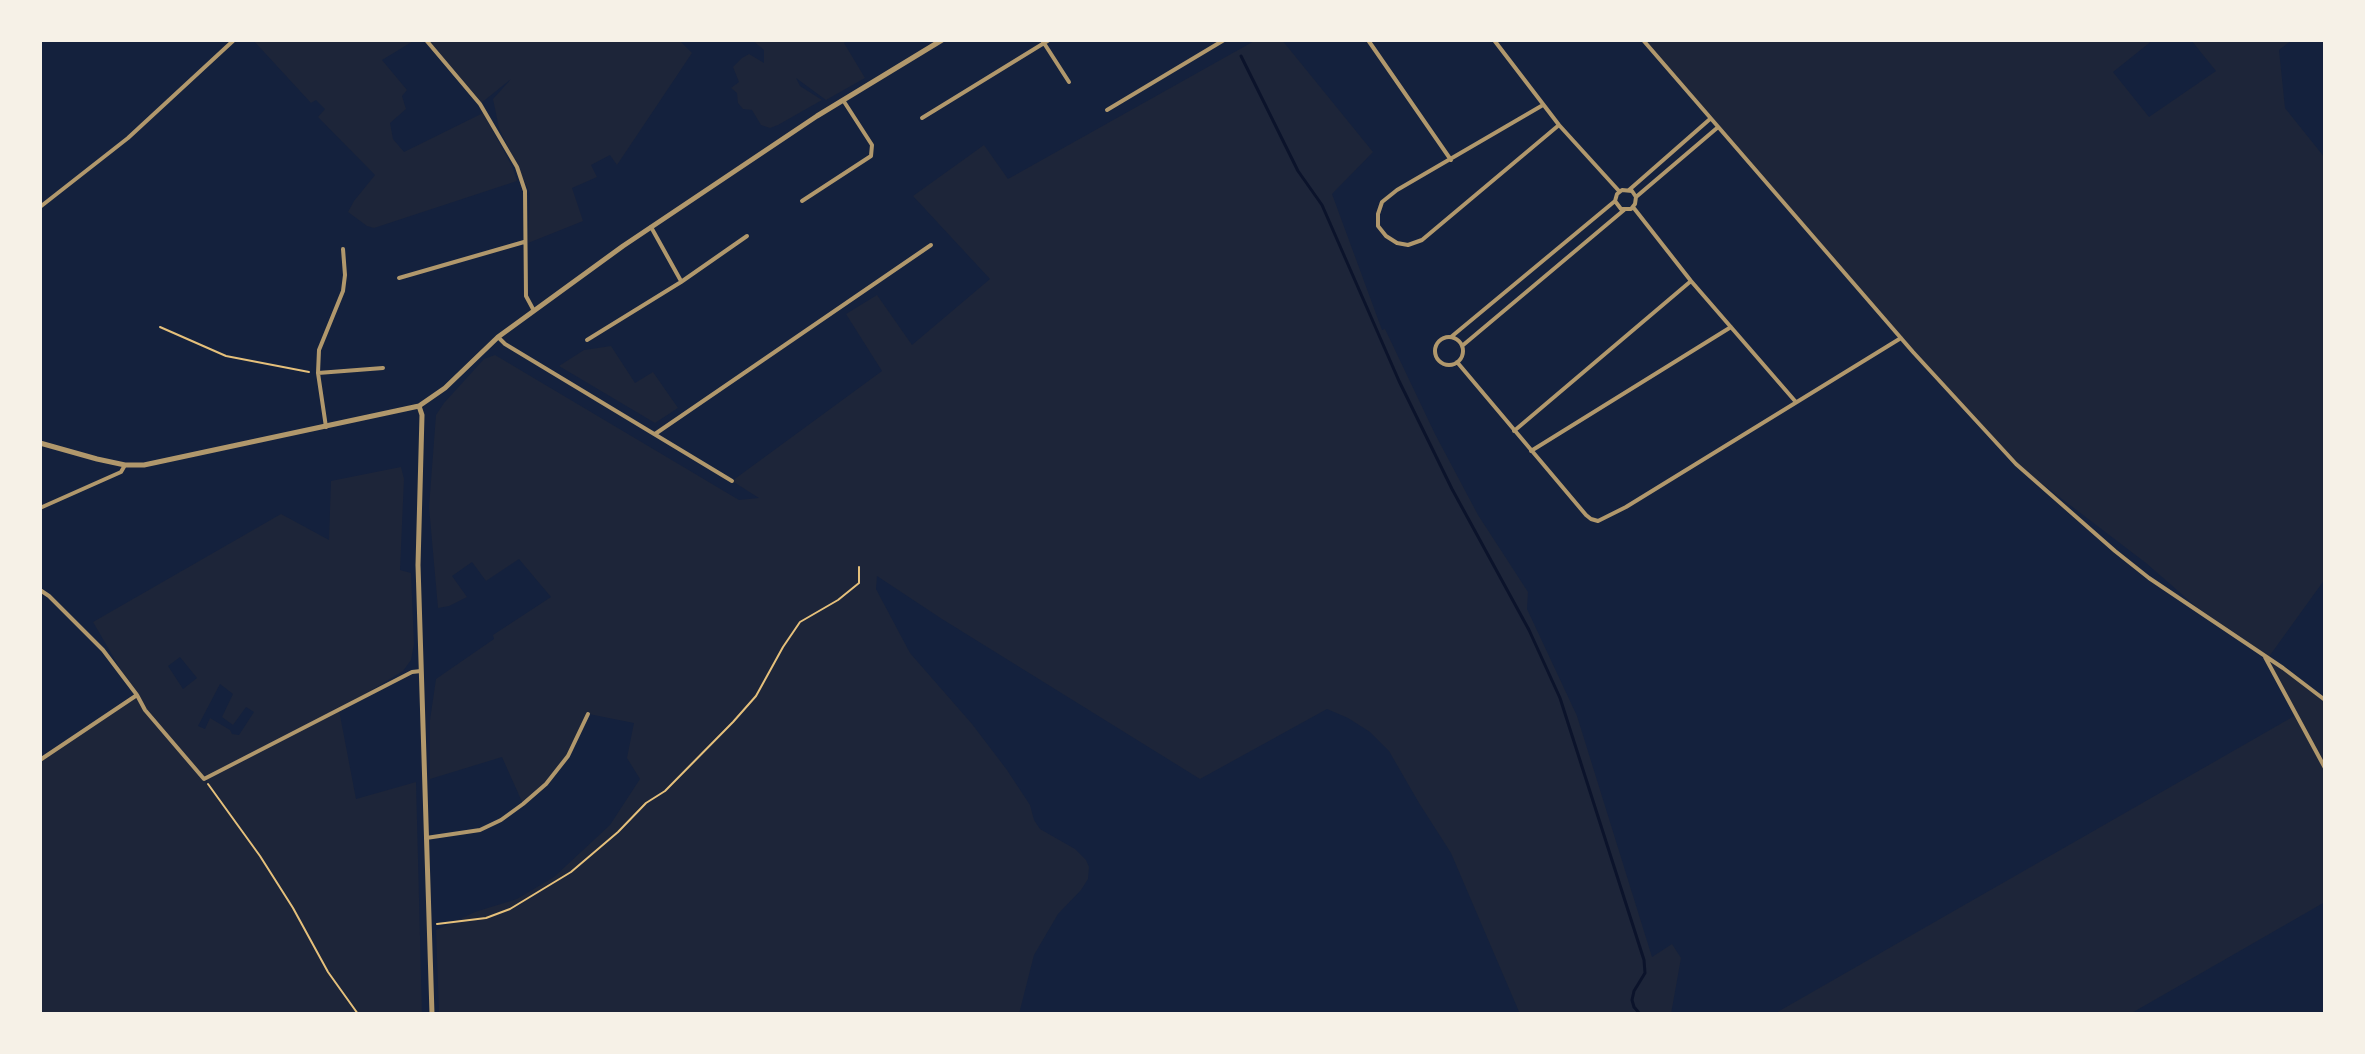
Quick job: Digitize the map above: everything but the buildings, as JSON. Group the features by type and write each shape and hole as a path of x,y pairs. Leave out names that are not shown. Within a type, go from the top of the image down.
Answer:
{"street":[{"path":"40,207 128,138 234,40"},
{"path":"426,40 480,104 517,167 525,191 526,296 533,309"},
{"path":"40,443 125,465 163,462 419,406 445,388 498,337 533,309 843,100 942,40"},
{"path":"1107,110 1224,40"},
{"path":"1368,40 1451,160"},
{"path":"1494,40 1559,125 1619,191"},
{"path":"1643,40 1901,338 2016,464 2149,578 2325,700"},
{"path":"922,118 1045,41 1069,82"},
{"path":"802,201 871,156 872,145 843,100"},
{"path":"1543,105 1397,190 1382,202 1378,226 1397,243 1408,245 1422,240 1559,125"},
{"path":"1619,191 1629,190 1710,119"},
{"path":"1633,207 1636,197 1717,128"},
{"path":"1629,190 1636,197"},
{"path":"1451,337 1462,346 1463,355 1457,362 1444,364 1436,355 1439,342 1451,337 1615,201 1619,191"},
{"path":"1615,201 1624,210"},
{"path":"1462,346 1624,210 1633,207"},
{"path":"1633,207 1691,281 1795,401"},
{"path":"651,227 681,282"},
{"path":"587,340 681,282 747,236"},
{"path":"399,278 524,242"},
{"path":"655,434 931,245"},
{"path":"326,427 318,373 319,350 343,291 343,249"},
{"path":"1514,431 1691,281"},
{"path":"1531,451 1731,327"},
{"path":"498,337 732,481"},
{"path":"1457,362 1586,515 1598,521 1626,507 1901,338"},
{"path":"318,373 383,368"},
{"path":"419,406 422,415 418,565 432,1014"},
{"path":"40,508 121,472 125,465"},
{"path":"40,590 103,650 145,710 204,779 412,672 421,671"},
{"path":"2264,655 2325,768"},
{"path":"40,760 137,695"},
{"path":"426,838 480,830 523,804 546,784 568,756 588,714"}],"path":[{"path":"160,327 226,356 318,373"},
{"path":"428,925 498,914 571,872 646,803 665,791 733,722 756,696 800,622 838,600 859,583 859,567"},
{"path":"204,779 260,856 328,972 358,1014"}],"shaded area":[{"path":"253,40 415,40 382,60 407,90 402,96 406,109 390,123 393,139 404,152 483,113 517,181 374,228 367,226 348,212 375,175 318,117 325,109 316,100 311,103"},
{"path":"426,40 679,40 692,53 617,165 610,155 591,165 597,177 572,188 583,221 528,243 530,193 499,128 493,99 511,79 480,104"},
{"path":"752,40 846,40 844,43 865,78 826,100 796,78 800,86 822,100 778,125 770,128 761,125 752,110 743,109 738,103 737,93 731,88 739,82 733,67 742,58 749,54 764,63 764,50"},
{"path":"1256,40 1282,40 1373,152 1332,194 1382,330 1385,329 1478,515 1528,592 1527,609 1577,716 1652,957 1672,944 1681,958 1671,1014 1520,1014 1451,853 1389,751 1370,732 1348,718 1327,709 1200,779 877,576 876,589 910,653 972,724 1007,770 1030,805 1040,829 1075,849 1089,867 1088,879 1058,914 1034,955 1019,1014 439,1014 436,930 475,912 517,899 554,877 610,825 640,779 627,758 634,723 589,714 578,740 546,784 523,804 502,757 430,779 430,720 436,679 494,639 493,635 551,597 519,559 486,581 472,562 452,576 467,597 438,608 429,507 436,415 444,403 484,359 495,355 739,500 759,498 732,481 882,371 846,314 877,295 912,345 990,279 913,196 984,145 1008,179"},
{"path":"1646,40 2153,40 2113,72 2149,117 2216,71 2191,40 2292,40 2279,50 2285,108 2325,158 2325,579 2268,658 2325,700 2325,902 2130,1014 1774,1014 2296,715 2264,655 2217,625 2146,563 2016,464 1898,335"},
{"path":"611,346 635,383 653,372 678,408 655,423 559,366 584,350"},
{"path":"401,467 404,479 400,570 411,573 414,644 411,660 403,671 339,710 356,799 416,782 422,1014 40,1014 40,760 136,696 93,622 281,514 329,540 331,481","holes":["180,657 197,678 183,689 168,666","220,684 233,694 222,717 233,725 246,707 254,712 239,735 232,734 210,718 205,729 198,726"]}],"waterway":[{"path":"1241,56 1298,171 1322,205 1399,381 1452,489 1529,630 1560,698 1644,960 1645,973 1632,1000 1640,1014"}]}
